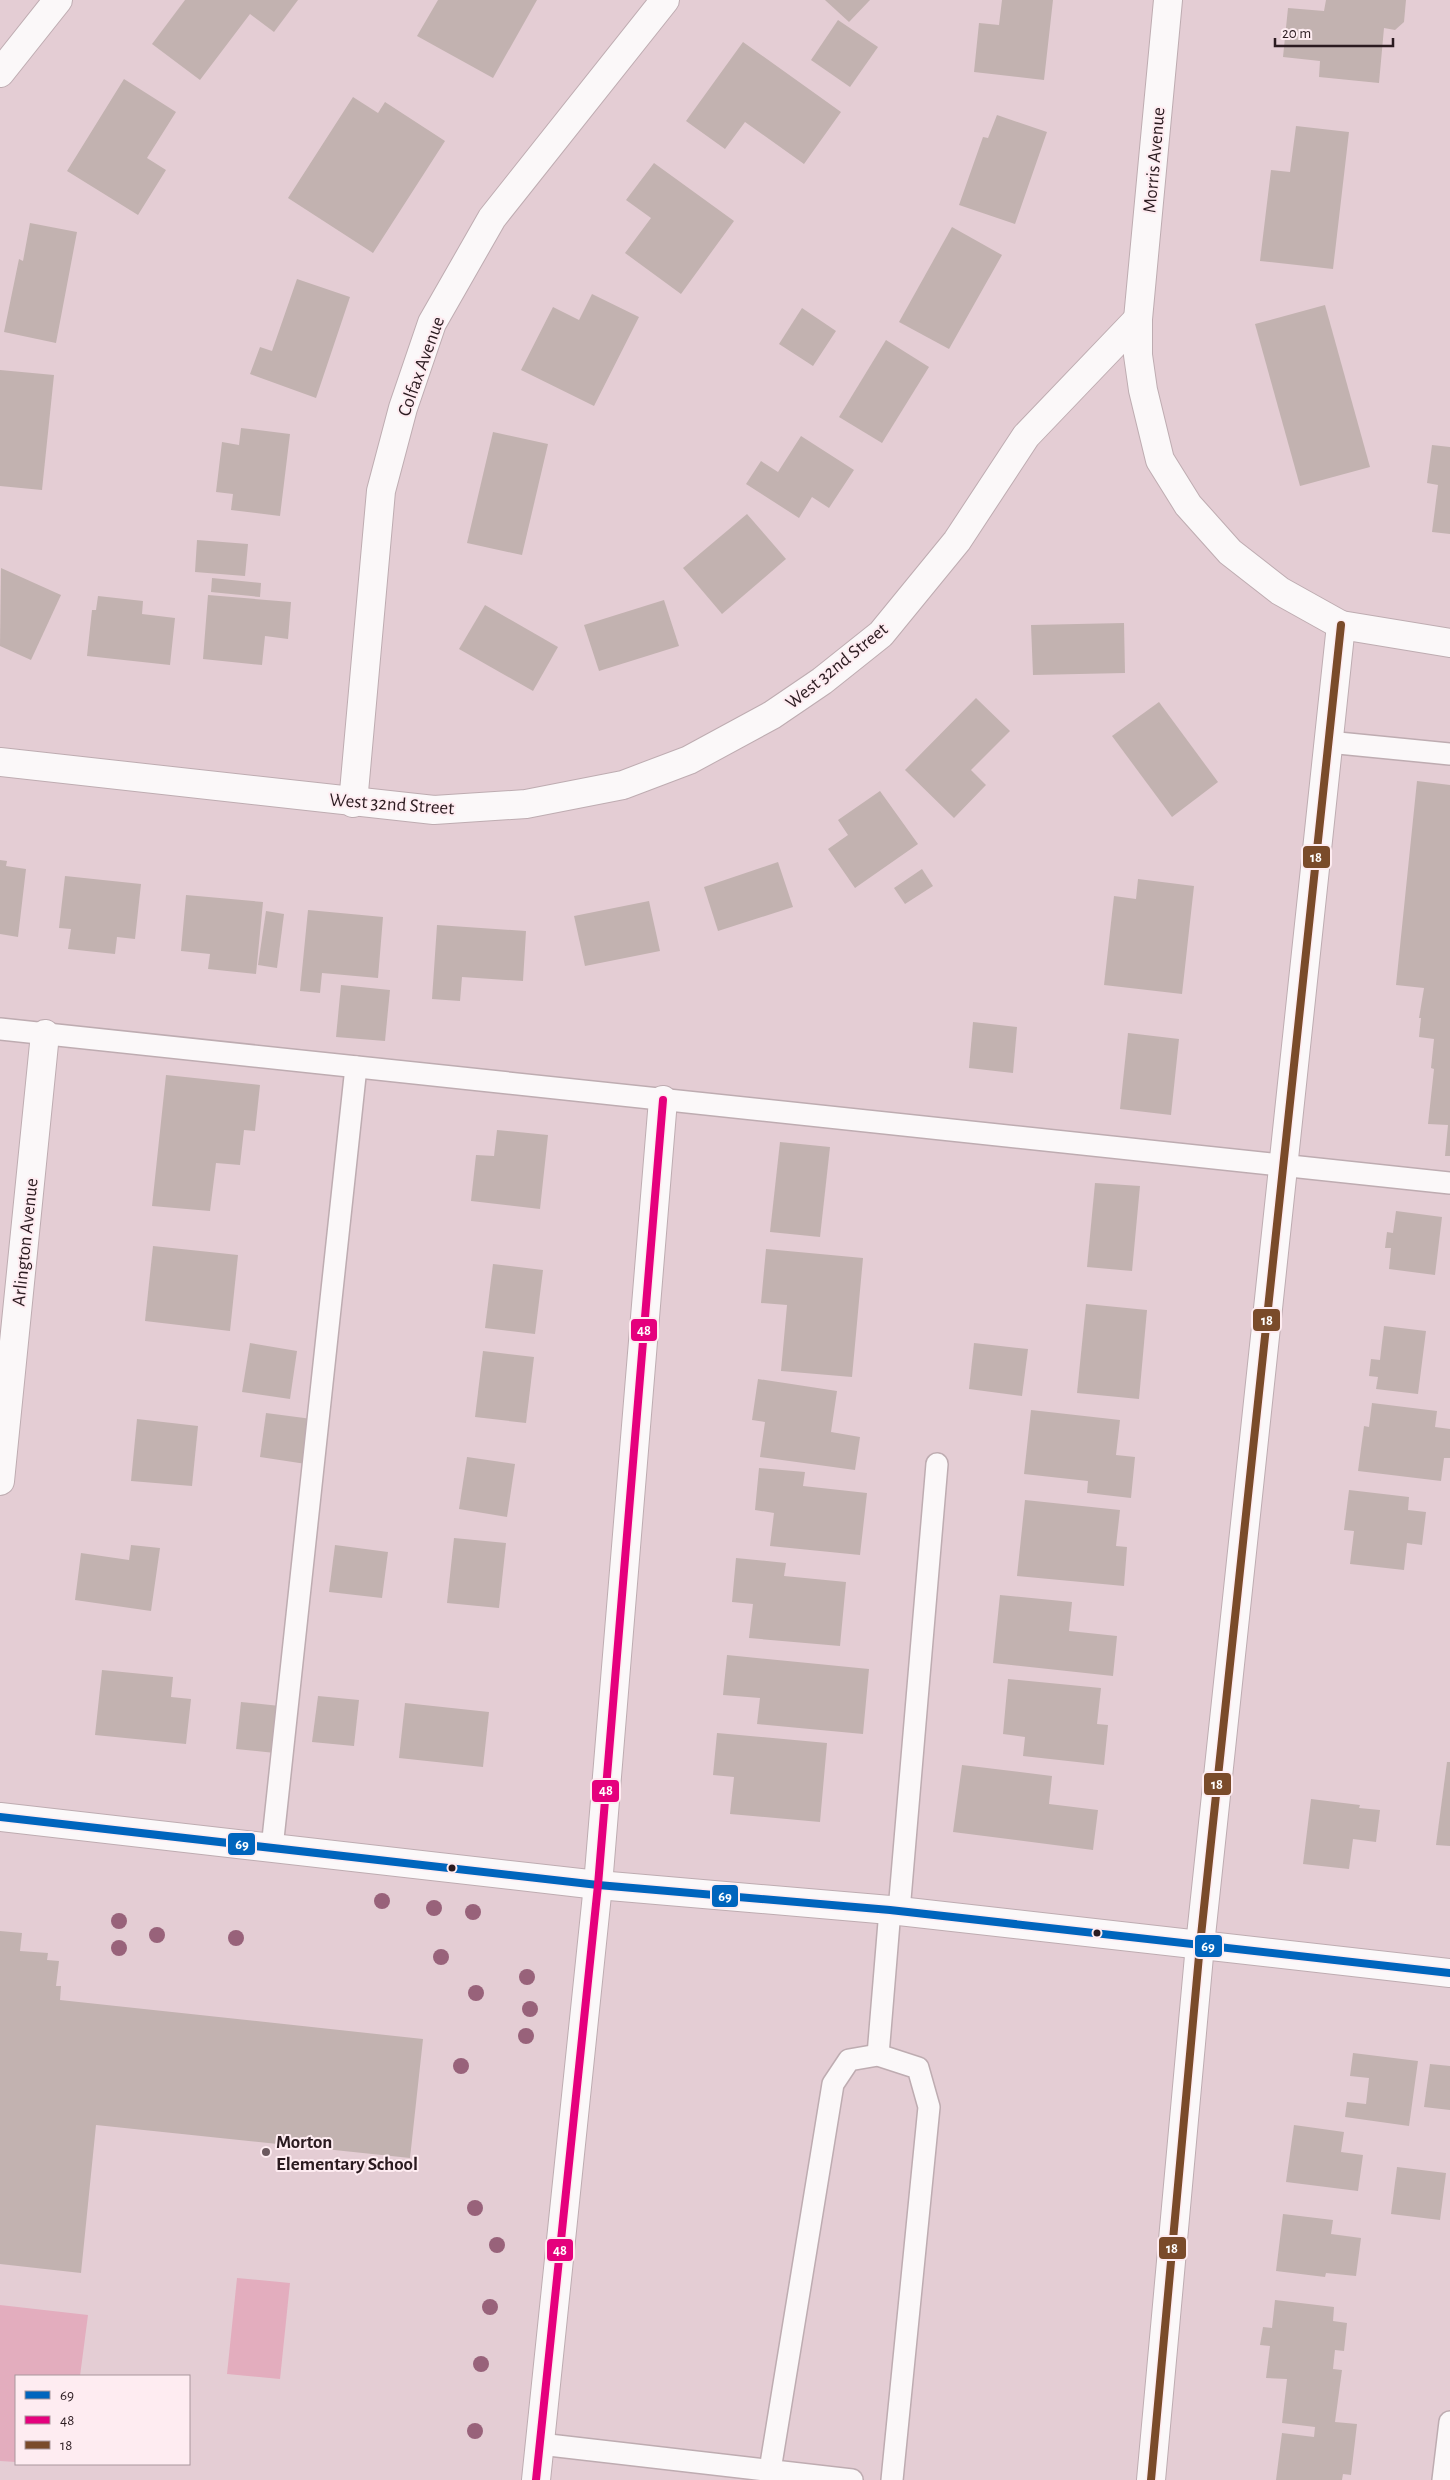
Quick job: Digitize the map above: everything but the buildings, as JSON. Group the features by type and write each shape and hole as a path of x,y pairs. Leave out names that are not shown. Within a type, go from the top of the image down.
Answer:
{"street":[{"path":"0,73 58,0"},
{"name":"Colfax Avenue","path":"353,803 381,492 403,408 432,323 492,218 665,0"},
{"name":"Morris Avenue","path":"1138,320 1168,0"},
{"path":"1138,320 1138,355 1143,390 1160,460 1188,505 1230,552 1280,591 1341,625 1450,643"},
{"name":"West 32nd Street","path":"0,762 353,803 434,810 526,804 623,785 689,760 772,715 822,681 881,634 957,541 1026,436 1138,320"},
{"path":"1151,2480 1200,1945 1341,625"},
{"name":"Arlington Avenue","path":"0,1481 45,1034"},
{"path":"536,2480 598,1884 663,1100"},
{"path":"0,1817 598,1884 894,1910 1450,1973"}],"lane":[{"path":"1328,742 1450,754"},
{"path":"0,1029 1450,1183"},
{"path":"272,1848 356,1067"},
{"path":"878,2055 894,1910 936,1464"},
{"path":"770,2470 833,2084 849,2060 878,2055 918,2068 929,2107 892,2480"},
{"path":"1443,2480 1450,2422"},
{"path":"540,2444 852,2480"}],"shaded area":[{"path":"237,2278 290,2283 280,2379 227,2374"},
{"path":"0,2305 88,2315 80,2375 15,2375 15,2462 0,2461"}],"transit line":[{"name":"18","path":"1151,2480 1200,1945 1341,625"},
{"name":"48","path":"536,2480 598,1885 663,1100"},
{"name":"69","path":"0,1817 598,1885 890,1910 1450,1973"}],"place":[{"name":"Morton Elementary School","path":"266,2152"}]}
